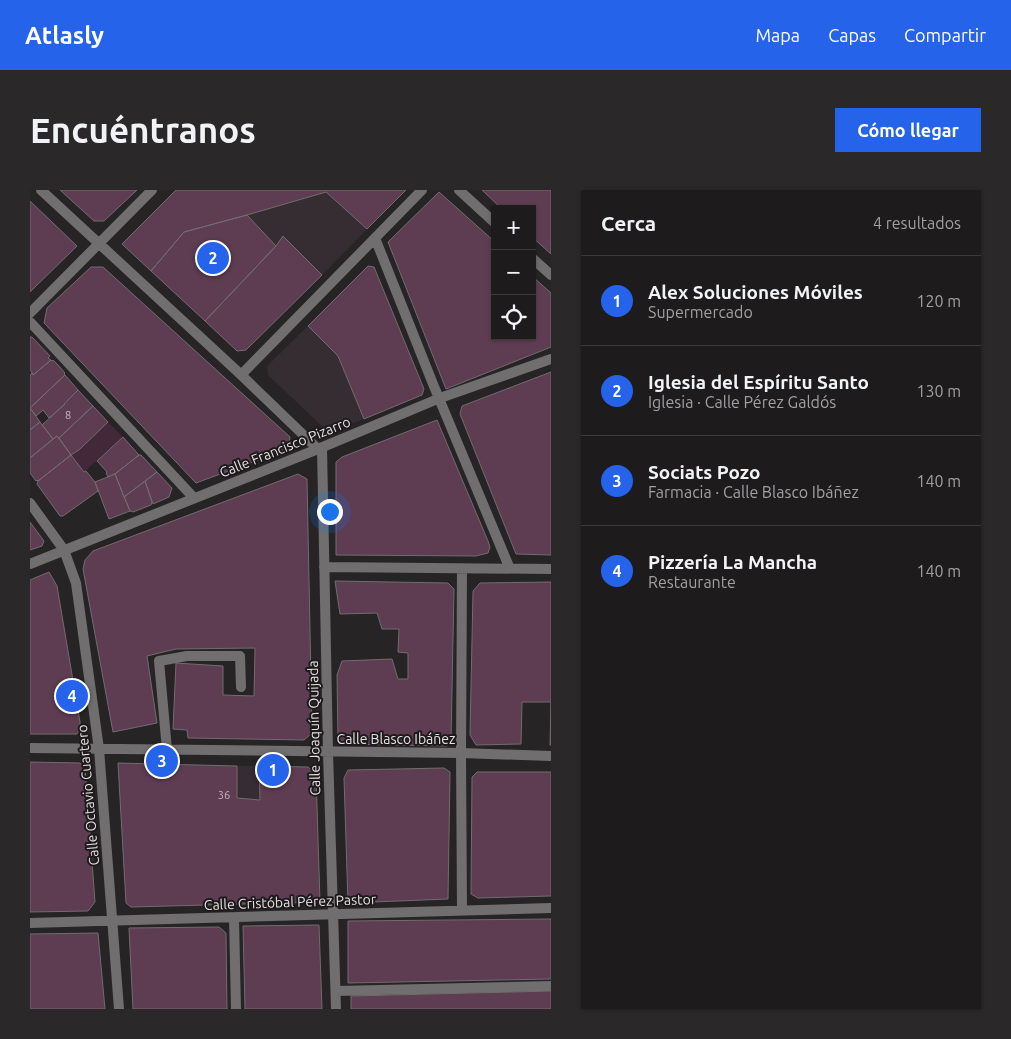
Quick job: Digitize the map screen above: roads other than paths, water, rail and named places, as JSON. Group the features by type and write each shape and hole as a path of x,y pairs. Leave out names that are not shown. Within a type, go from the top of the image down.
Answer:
{"street":[{"path":"41,190 320,448"},
{"path":"30,313 152,190"},
{"path":"241,375 422,190"},
{"path":"459,190 491,219"},
{"path":"375,238 510,568"},
{"path":"536,262 551,275"},
{"path":"30,322 194,498"},
{"name":"Calle Francisco Pizarro","path":"30,564 440,398 551,359"},
{"name":"Calle Joaquín Quijada","path":"320,448 336,1009"},
{"name":"Calle Octavio Cuartero","path":"30,503 64,550 76,583 100,749 119,1009"},
{"path":"324,567 551,569"},
{"path":"462,569 462,910"},
{"path":"167,750 159,661 187,656 240,656 241,687"},
{"name":"Calle Blasco Ibáñez","path":"30,748 461,753 551,756"},
{"name":"Calle Cristóbal Pérez Pastor","path":"30,924 551,908"},
{"path":"234,918 236,1009"},
{"path":"336,991 551,986"}],"place":[{"name":"Iglesia del Espíritu Santo","path":"213,258"},
{"name":"Pizzería La Mancha","path":"72,696"},
{"name":"Sociats Pozo","path":"162,761"},
{"name":"Alex Soluciones Móviles","path":"273,770"}]}
